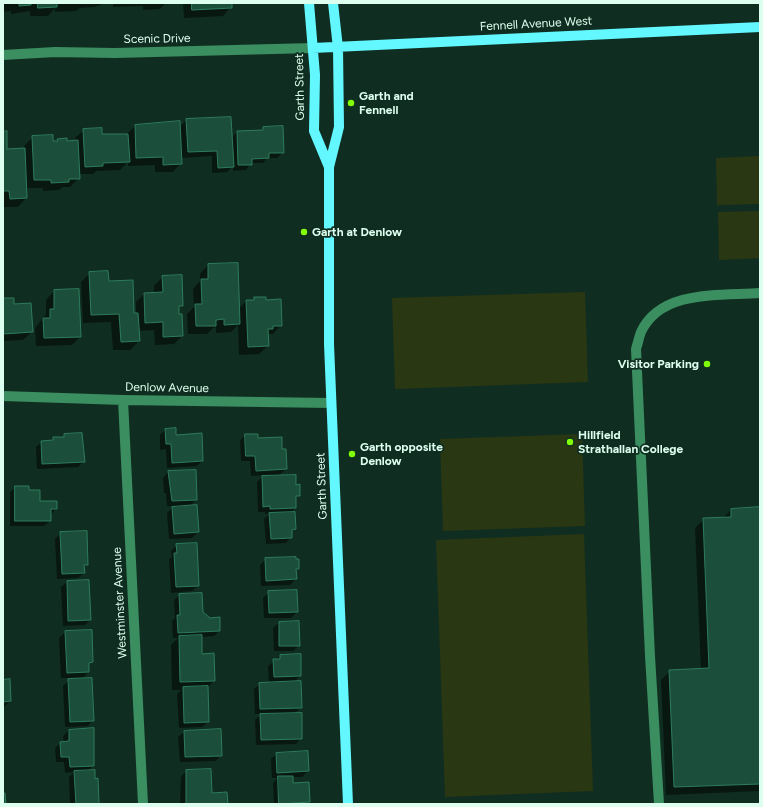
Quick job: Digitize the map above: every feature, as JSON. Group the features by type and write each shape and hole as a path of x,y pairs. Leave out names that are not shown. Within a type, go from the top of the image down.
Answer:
{"main road":[{"name":"Garth Street","path":"309,3 315,75 314,131 329,167"},
{"name":"Garth Street","path":"333,3 338,48 339,127 329,167 331,403 348,804"},
{"name":"Fennell Avenue West","path":"313,48 338,48 577,34 760,27"}],"street":[{"name":"Scenic Drive","path":"3,55 55,52 115,53 313,48"},
{"path":"659,804 650,656 636,349 642,331 654,315 669,304 688,298 760,293"},
{"name":"Denlow Avenue","path":"3,396 123,400 331,403"},
{"name":"Westminster Avenue","path":"123,400 143,804"}],"green space":[{"path":"760,156 760,204 717,205 716,158"},
{"path":"760,211 760,258 719,260 718,212"},
{"path":"585,292 588,382 395,389 392,298"},
{"path":"582,434 585,526 443,531 440,439"},
{"path":"584,534 593,791 445,797 436,540"}],"building":[{"path":"19,3 31,3 31,5 19,6"},
{"path":"38,3 57,3 57,7 38,8"},
{"path":"192,3 232,3 232,8 192,10"},
{"path":"231,117 234,167 218,168 217,151 188,152 186,119"},
{"path":"180,121 182,164 163,165 163,157 136,158 135,125"},
{"path":"283,126 284,153 269,153 269,158 252,159 252,165 238,165 237,131 263,130 263,127"},
{"path":"102,128 102,134 128,134 130,162 103,163 103,166 85,167 83,129"},
{"path":"7,131 7,149 25,148 27,198 10,199 9,191 3,191 3,132"},
{"path":"53,135 53,141 67,138 67,141 78,140 80,179 69,179 69,182 51,183 51,180 34,180 32,136"},
{"path":"238,263 240,324 224,325 224,319 216,320 216,326 196,326 195,304 202,304 201,279 208,279 208,264"},
{"path":"108,271 109,281 133,280 134,313 138,313 140,341 121,342 119,314 91,315 89,272"},
{"path":"182,275 183,306 179,306 179,314 182,314 183,336 163,337 163,322 145,323 144,293 163,292 162,276"},
{"path":"79,289 81,337 44,338 43,318 50,318 50,309 54,309 54,290"},
{"path":"254,297 266,297 266,300 281,299 282,326 273,326 273,329 268,329 269,346 248,347 246,300 254,300"},
{"path":"3,298 14,298 14,304 31,303 33,332 3,334"},
{"path":"176,428 176,435 202,433 203,461 172,463 171,444 166,444 165,429"},
{"path":"82,433 85,462 42,464 41,441 53,440 53,437 64,437 64,434"},
{"path":"245,434 258,434 258,438 282,437 282,449 286,449 287,469 256,471 255,456 246,456"},
{"path":"196,470 197,500 172,501 168,471"},
{"path":"296,475 296,485 300,484 300,496 296,496 296,508 270,509 270,506 263,507 262,476"},
{"path":"15,486 29,486 29,490 40,490 40,501 57,501 57,509 51,509 51,521 15,521"},
{"path":"197,505 199,532 174,534 172,507"},
{"path":"760,507 760,784 674,787 669,670 709,668 703,518 731,517 731,509"},
{"path":"295,512 296,529 292,530 292,538 271,539 269,513"},
{"path":"87,531 88,565 84,565 85,573 62,574 60,532"},
{"path":"197,543 199,586 176,587 174,553 177,553 176,544"},
{"path":"296,557 296,559 299,559 299,569 296,569 297,579 266,581 265,558"},
{"path":"89,580 91,620 68,621 67,581"},
{"path":"297,590 298,612 269,613 268,591"},
{"path":"202,593 203,612 210,618 220,617 220,631 178,633 177,615 180,615 179,594"},
{"path":"299,621 300,646 279,646 279,622"},
{"path":"92,630 93,662 89,663 89,672 67,673 65,631"},
{"path":"202,635 202,654 214,653 215,681 180,682 179,636"},
{"path":"301,654 301,676 274,677 273,659 280,659 280,655"},
{"path":"92,678 94,721 70,722 68,679"},
{"path":"10,679 11,701 3,702 3,680"},
{"path":"301,681 302,708 260,709 259,683"},
{"path":"208,686 209,722 184,723 183,687"},
{"path":"302,713 302,739 261,740 260,714"},
{"path":"94,728 94,766 70,767 69,757 61,757 60,742 69,741 69,730"},
{"path":"221,729 222,756 185,757 184,731"},
{"path":"308,751 309,771 277,773 276,753"},
{"path":"211,769 212,793 227,792 228,804 186,804 186,770"},
{"path":"95,770 95,779 98,778 99,804 76,804 74,771"},
{"path":"278,776 293,776 293,783 309,782 310,802 279,804"},
{"path":"3,793 5,793 6,804 3,804"}],"place":[{"name":"Garth and Fennell","path":"351,103"},
{"name":"Garth at Denlow","path":"304,232"},
{"name":"Visitor Parking","path":"707,364"},
{"name":"Hillfield Strathallan College","path":"570,442"},
{"name":"Garth opposite Denlow","path":"352,454"}]}
